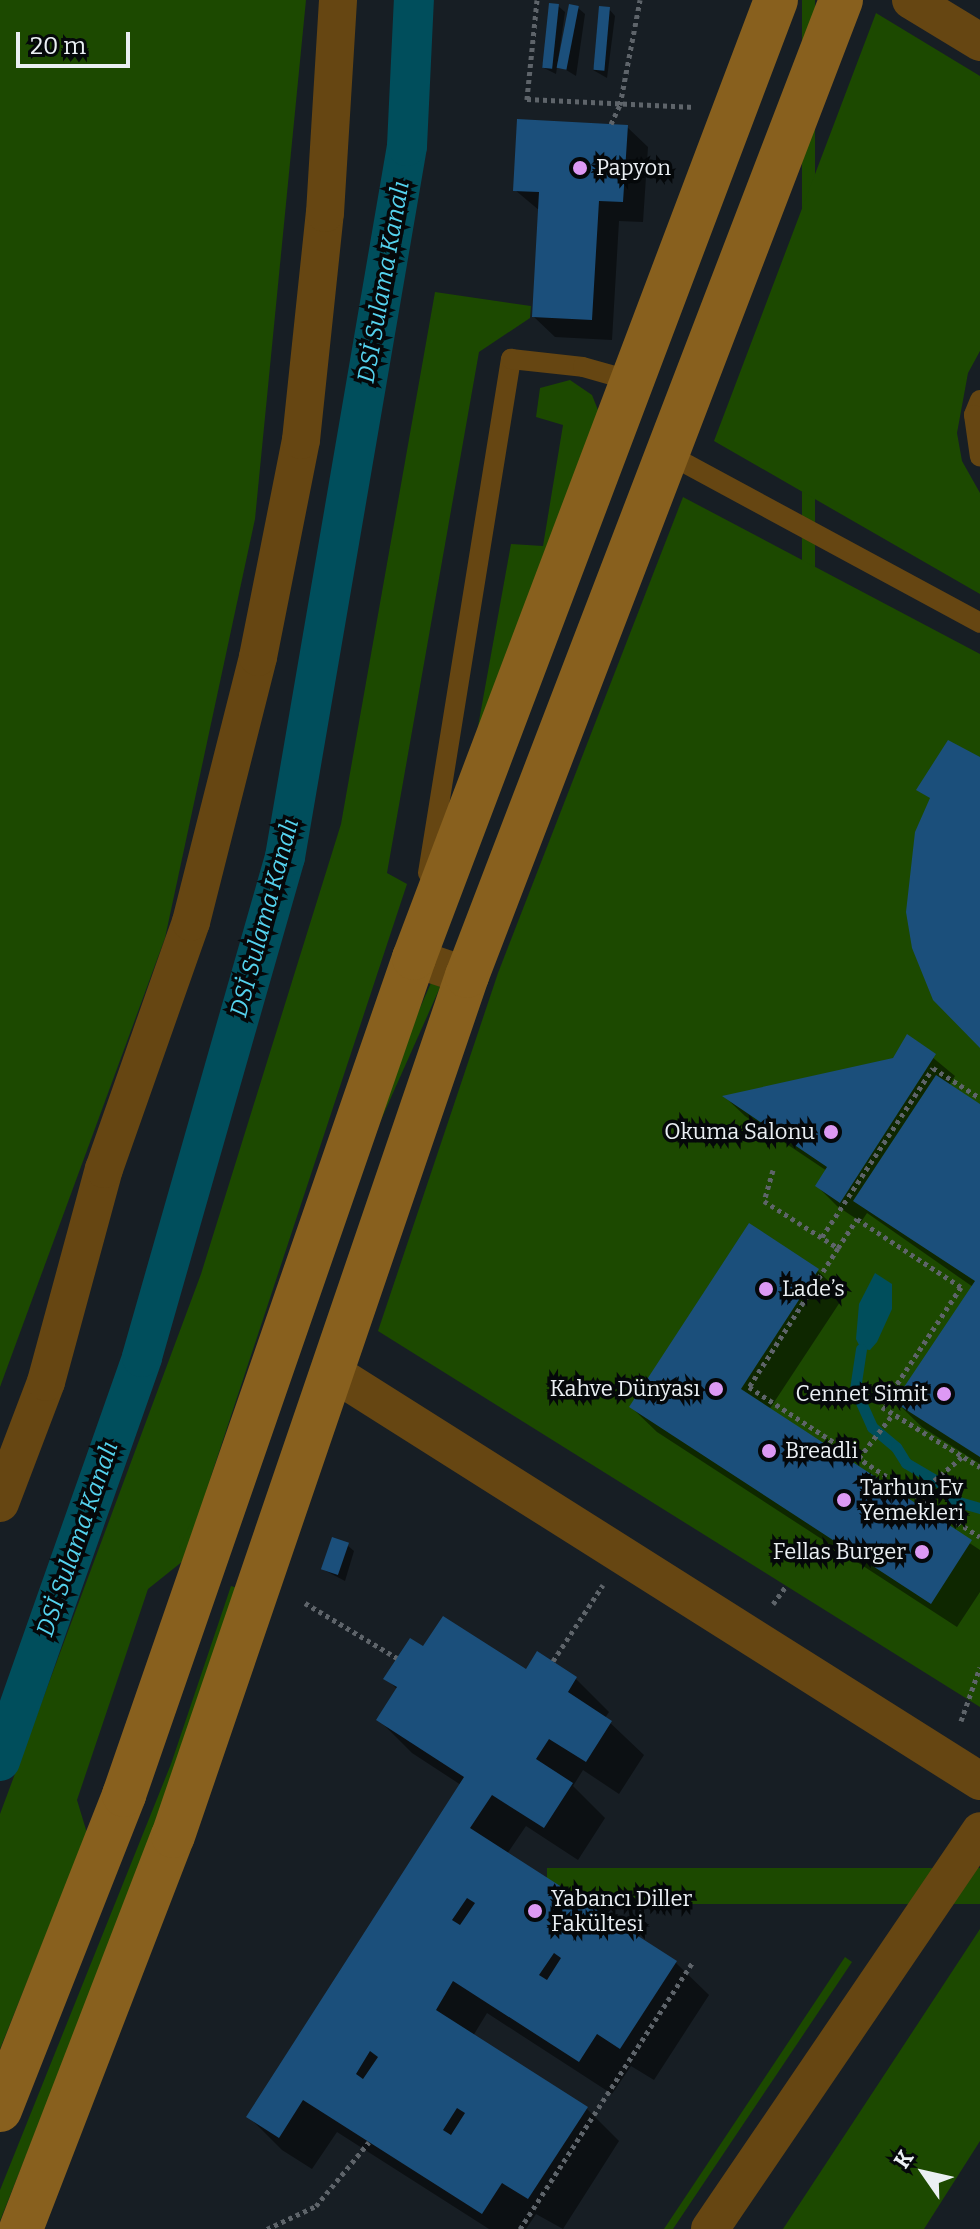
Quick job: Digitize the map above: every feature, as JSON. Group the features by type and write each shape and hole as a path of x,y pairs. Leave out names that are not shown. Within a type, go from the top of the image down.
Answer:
{"street":[{"path":"0,1503 46,1382 104,1169 191,922 258,657 301,440 325,213 338,0"},
{"path":"0,2110 124,1795 414,958 776,0"},
{"path":"21,2229 173,1836 334,1373 467,976 841,0"},
{"path":"911,0 980,42"},
{"path":"414,958 467,976"},
{"path":"334,1373 980,1781"},
{"path":"710,2229 980,1831"}],"lane":[{"path":"414,958 511,359 583,367 632,381"},
{"path":"980,400 974,415 980,457"},
{"path":"668,454 980,623"}],"path":[{"path":"537,0 527,99 736,108"},
{"path":"611,124 620,105 640,0"},
{"path":"822,1237 933,1068 980,1098"},
{"path":"773,1170 764,1201 838,1248"},
{"path":"980,1467 882,1407 961,1287 857,1219 749,1387 980,1537"},
{"path":"859,1458 893,1414"},
{"path":"916,1496 962,1457"},
{"path":"553,1661 623,1554"},
{"path":"773,1604 786,1586"},
{"path":"305,1603 397,1658"},
{"path":"961,1721 980,1667"},
{"path":"520,2229 693,1962"},
{"path":"267,2229 316,2206 369,2142"}],"green space":[{"path":"0,0 306,0 255,519 165,938 0,1387"},
{"path":"802,0 815,0 815,995 802,995"},
{"path":"876,13 980,76 980,351 968,373 957,433 962,461 980,493 980,594 714,441"},
{"path":"435,292 531,306 530,318 479,352 387,873 407,884 183,1561 148,1589 77,1800 87,1833 0,2049 0,1814 201,1274 341,824"},
{"path":"570,380 592,395 600,415 477,732 511,544 543,546 563,425 536,417 540,388"},
{"path":"683,497 980,654 980,1707 378,1331 498,973"},
{"path":"431,983 440,987 188,1553 179,1548"},
{"path":"231,1586 242,1589 180,1768 0,2221 0,2190 171,1764"},
{"path":"547,1868 980,1868 980,1904 547,1904"},
{"path":"980,1929 980,2141 924,2229 783,2229"},
{"path":"845,1957 852,1962 673,2229 664,2229"}],"water":[{"path":"875,1273 892,1284 892,1309 877,1342 870,1350 861,1349 856,1339 859,1304"}],"building":[{"path":"549,3 559,4 552,69 542,68"},
{"path":"569,4 579,6 566,70 557,68"},
{"path":"599,6 610,7 604,71 593,70"},
{"path":"517,119 628,125 623,202 599,201 592,320 532,317 539,192 513,191"},
{"path":"948,740 980,757 980,1048 933,1000 912,948 906,912 915,832 930,798 916,790"},
{"name":"Okuma Salonu","path":"907,1034 936,1054 840,1203 815,1186 827,1167 722,1096 893,1058"},
{"path":"936,1075 980,1104 980,1457 894,1402 975,1281 853,1201"},
{"path":"749,1223 819,1269 741,1389 972,1540 931,1604 629,1407"},
{"path":"332,1537 349,1543 338,1575 321,1569"},
{"name":"Yabancı Diller Fakültesi","path":"443,1616 526,1669 537,1651 577,1677 568,1692 612,1721 586,1762 549,1739 536,1759 573,1783 544,1828 492,1795 470,1828 677,1961 620,2049 597,2034 579,2062 453,1981 436,2010 588,2107 528,2199 502,2183 482,2214 303,2100 279,2138 246,2117 464,1777 376,1720 397,1687 383,1679 410,1638 423,1646","holes":["467,1898 475,1903 460,1925 452,1920","554,1953 561,1958 547,1980 539,1975","370,2051 378,2057 363,2079 356,2074","457,2108 465,2113 451,2135 443,2130"]}],"waterway":[{"name":"DSİ Sulama Kanalı","path":"0,1761 142,1357 285,857 407,146 414,0"},
{"path":"861,1349 855,1389 872,1427 896,1447 906,1463 942,1484 952,1500 980,1508"}],"place":[{"name":"Papyon","path":"580,168"},
{"name":"Okuma Salonu","path":"831,1132"},
{"name":"Lade’s","path":"766,1289"},
{"name":"Kahve Dünyası","path":"716,1389"},
{"name":"Cennet Simit","path":"944,1394"},
{"name":"Breadli","path":"769,1451"},
{"name":"Tarhun Ev Yemekleri","path":"844,1500"},
{"name":"Fellas Burger","path":"922,1552"},
{"name":"Yabancı Diller Fakültesi","path":"535,1911"}]}
